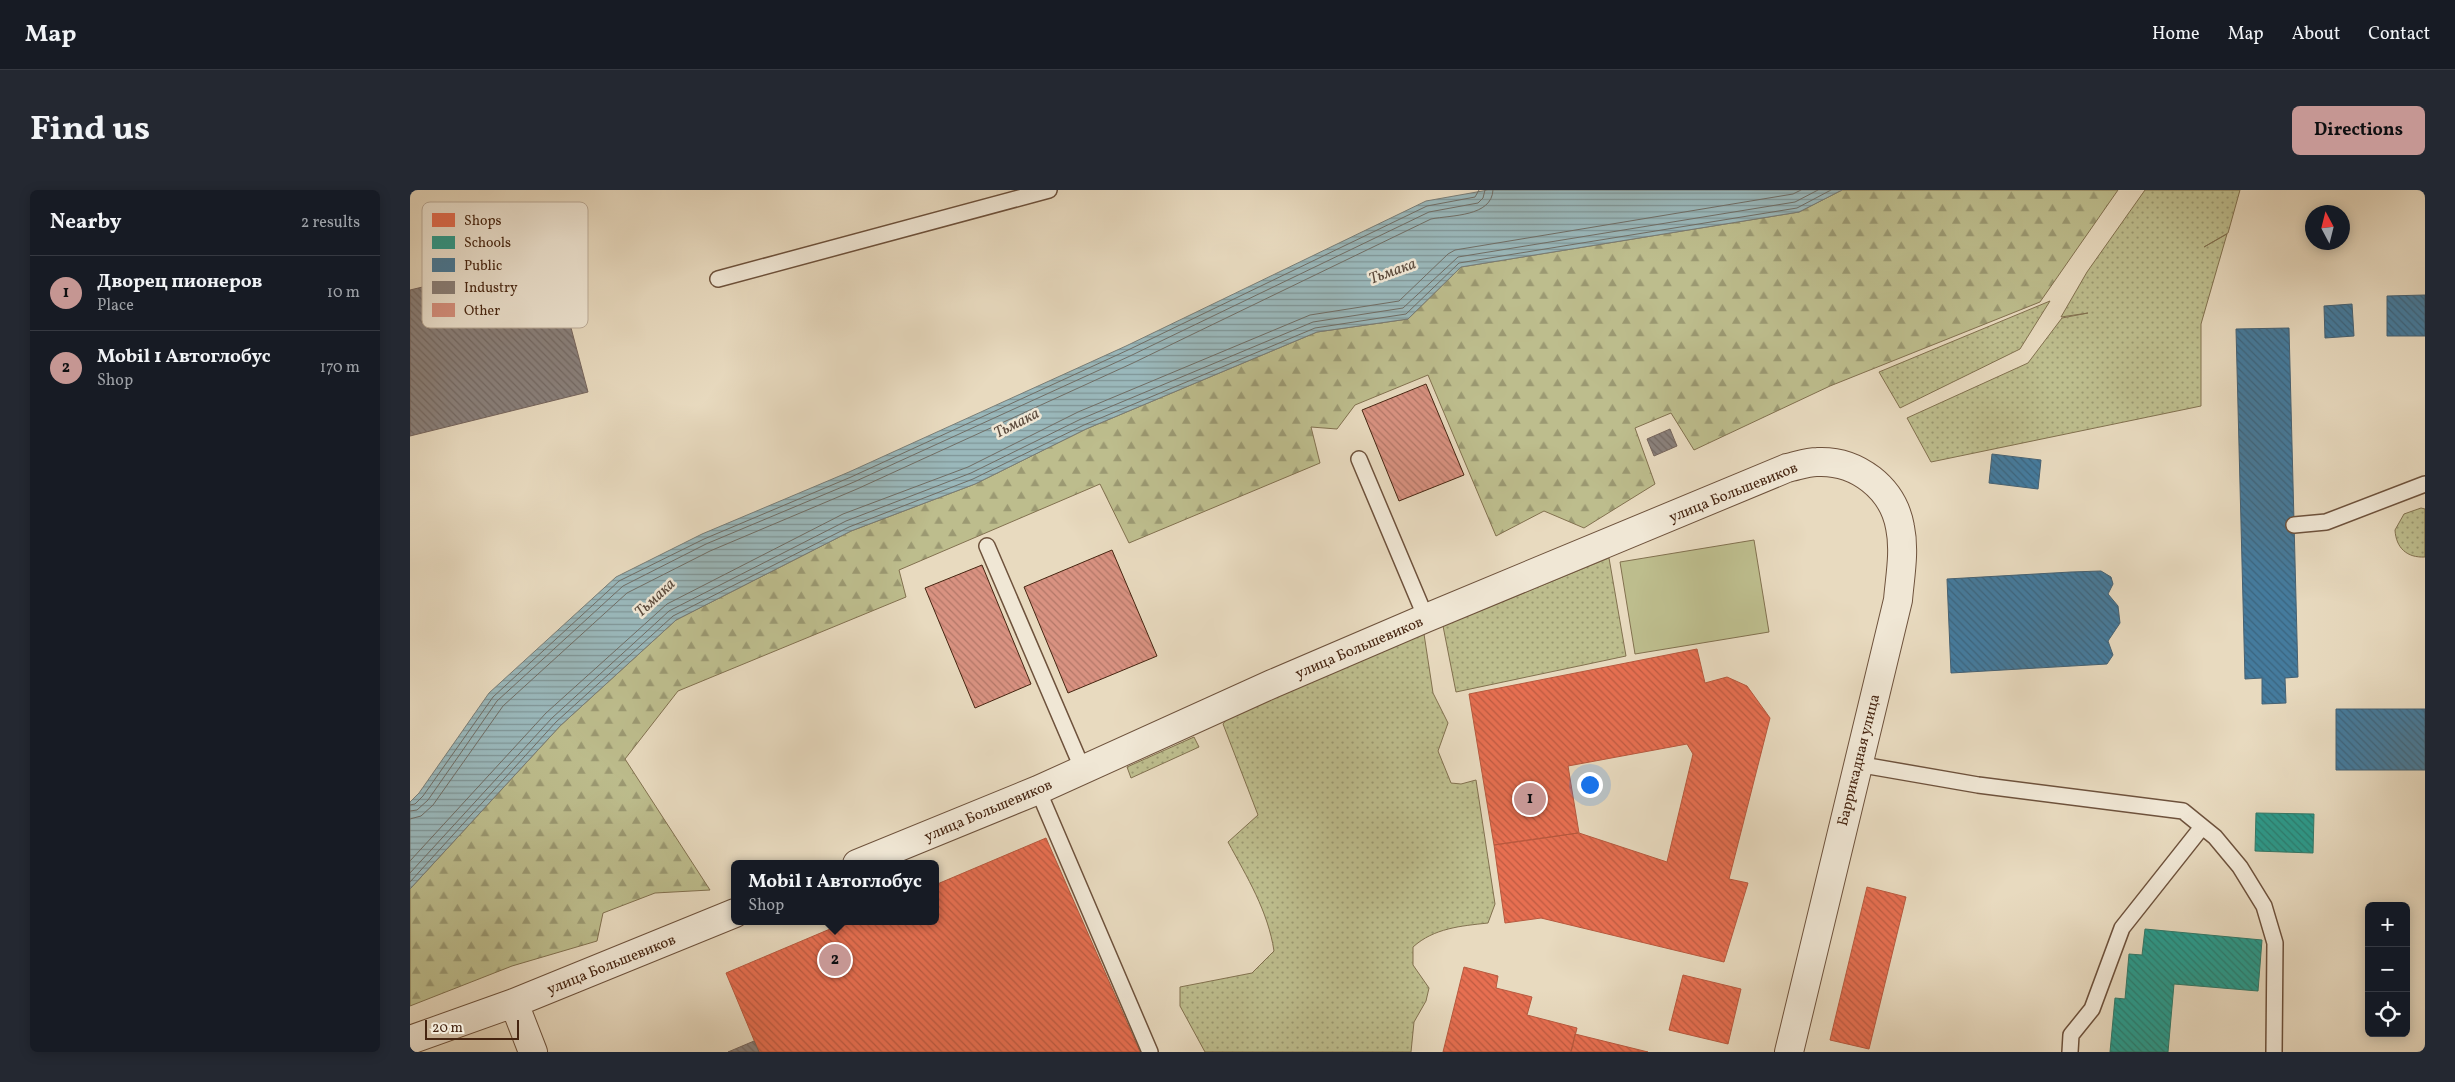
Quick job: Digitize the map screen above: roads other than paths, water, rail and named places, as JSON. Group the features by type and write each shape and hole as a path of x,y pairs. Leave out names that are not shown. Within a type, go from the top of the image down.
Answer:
{"street":[{"name":"улица Большевиков","path":"867,860 1038,790 1426,618 1787,468 1824,462 1842,464 1867,476"},
{"name":"Баррикадная улица","path":"1789,1052 1898,600 1902,537 1896,510 1881,488 1867,476"},
{"name":"улица Большевиков","path":"410,1040 514,1003 731,916"},
{"path":"514,1003 533,1052"}],"lane":[{"path":"718,279 1049,190"},
{"path":"1359,459 1426,618"},
{"path":"2294,525 2326,522 2425,484"},
{"path":"987,546 1083,770"},
{"path":"1857,764 1978,785 2183,811 2215,837 2240,867 2264,906 2276,943 2274,1052"},
{"path":"1038,790 1150,1052"},
{"path":"2070,1052 2071,1035 2092,1009 2122,928 2202,827"}],"water":[{"name":"Тьмака","path":"1488,190 1842,190 1799,212 1461,267 1408,319 1317,332 1086,429 975,484 851,531 676,620 560,726 410,889 410,802 419,793 489,693 616,577 702,534 849,472 1126,346 1426,201"}],"place":[{"name":"Дворец пионеров","path":"1530,799"},
{"name":"Mobil 1 Автоглобус","path":"835,960"}]}
